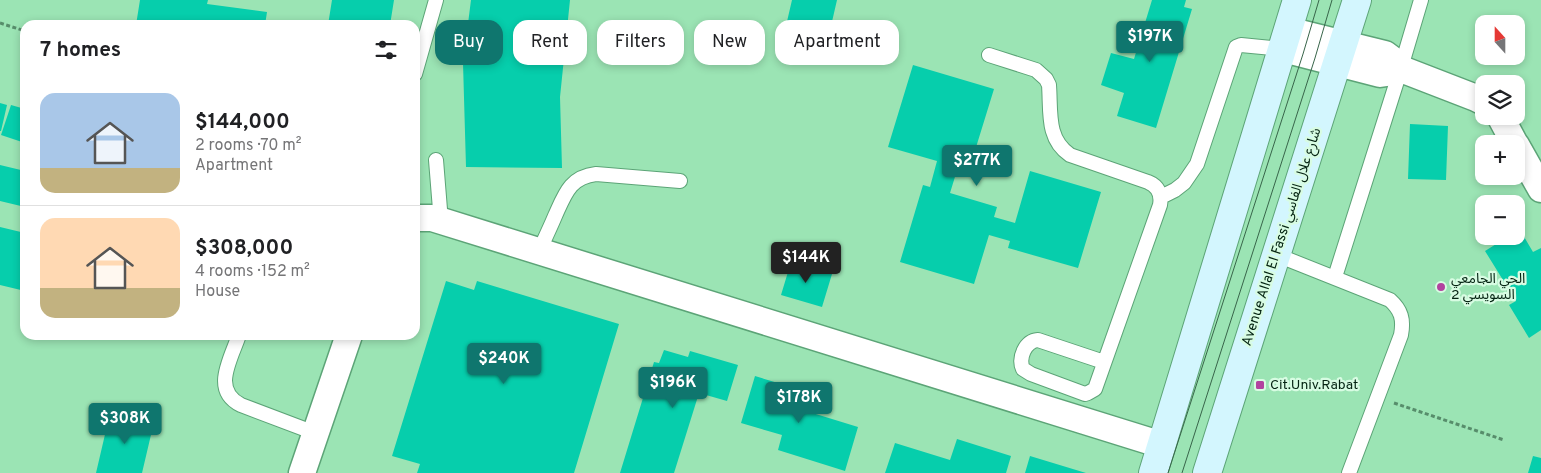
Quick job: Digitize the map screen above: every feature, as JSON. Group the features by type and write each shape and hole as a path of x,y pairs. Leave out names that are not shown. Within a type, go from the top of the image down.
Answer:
{"street":[{"path":"1153,473 1297,0"},
{"name":"Avenue Allal El Fassi شارع علال الفاسي","path":"1207,473 1358,0"},
{"path":"1286,40 1340,54 1380,74 1400,69 1475,98"},
{"path":"1525,161 1541,189"},
{"path":"420,218 432,218 1162,445"},
{"path":"302,473 347,340"}],"lane":[{"path":"420,56 436,0"},
{"path":"1335,277 1421,0"},
{"path":"1161,197 1184,183 1197,164 1236,47 1286,40"},
{"path":"989,54 1036,70 1046,79 1049,85 1053,135 1057,144 1063,150 1070,155 1152,183 1158,189 1161,197 1160,205 1095,389 1085,394 1026,372 1021,361 1027,345 1034,340 1038,340 1104,362"},
{"path":"436,160 442,222"},
{"path":"539,252 564,197 580,178 596,174 680,182"},
{"path":"1277,255 1390,300 1397,306 1402,315 1401,335 1349,473"},
{"path":"237,340 224,378 224,387 228,395 241,405 315,434"}],"path":[{"path":"0,23 20,29"},
{"path":"1377,397 1504,440"}],"building":[{"path":"140,0 208,0 207,4 267,12 266,20 137,20"},
{"path":"332,0 394,0 391,20 329,20"},
{"path":"471,0 570,0 568,20 513,20 513,65 563,65 560,97 562,168 466,167 463,65 503,65 503,20 468,20"},
{"path":"792,0 837,0 832,20 787,20"},
{"path":"1152,0 1186,0 1184,7 1192,9 1156,128 1117,116 1124,93 1101,85 1111,53 1134,59"},
{"path":"913,65 994,89 969,170 958,167 950,193 997,207 994,217 1015,223 1030,171 1101,192 1078,268 1008,248 1010,241 989,235 974,284 900,262 923,185 930,187 937,161 888,147"},
{"path":"0,103 7,105 1,131 0,131"},
{"path":"11,105 20,108 20,141 1,135"},
{"path":"1410,124 1448,126 1446,180 1408,179"},
{"path":"0,165 20,170 20,206 0,201"},
{"path":"0,227 20,232 20,290 0,285"},
{"path":"1525,238 1533,252 1541,248 1541,330 1529,338 1509,305 1516,301 1485,251 1495,245 1525,245"},
{"path":"791,262 832,274 822,307 781,295"},
{"path":"446,281 474,290 477,281 619,324 574,473 417,473 420,464 392,456"},
{"path":"664,350 688,357 690,351 738,365 727,401 699,393 674,473 620,473 654,362 659,363"},
{"path":"755,376 811,393 806,411 858,427 845,471 778,450 782,435 741,423"},
{"path":"110,413 154,422 142,473 96,473"},
{"path":"957,439 1011,456 1006,473 885,473 895,443 950,460"},
{"path":"1030,456 1086,473 1025,473"},
{"path":"1533,456 1541,458 1541,473 1528,473"}],"tram line":[{"path":"1168,473 1319,0"},
{"path":"1182,473 1332,0"}],"place":[{"name":"الحي الجامعي السويسي 2","path":"1441,287"},
{"name":"Cit.Univ.Rabat","path":"1260,385"}]}
